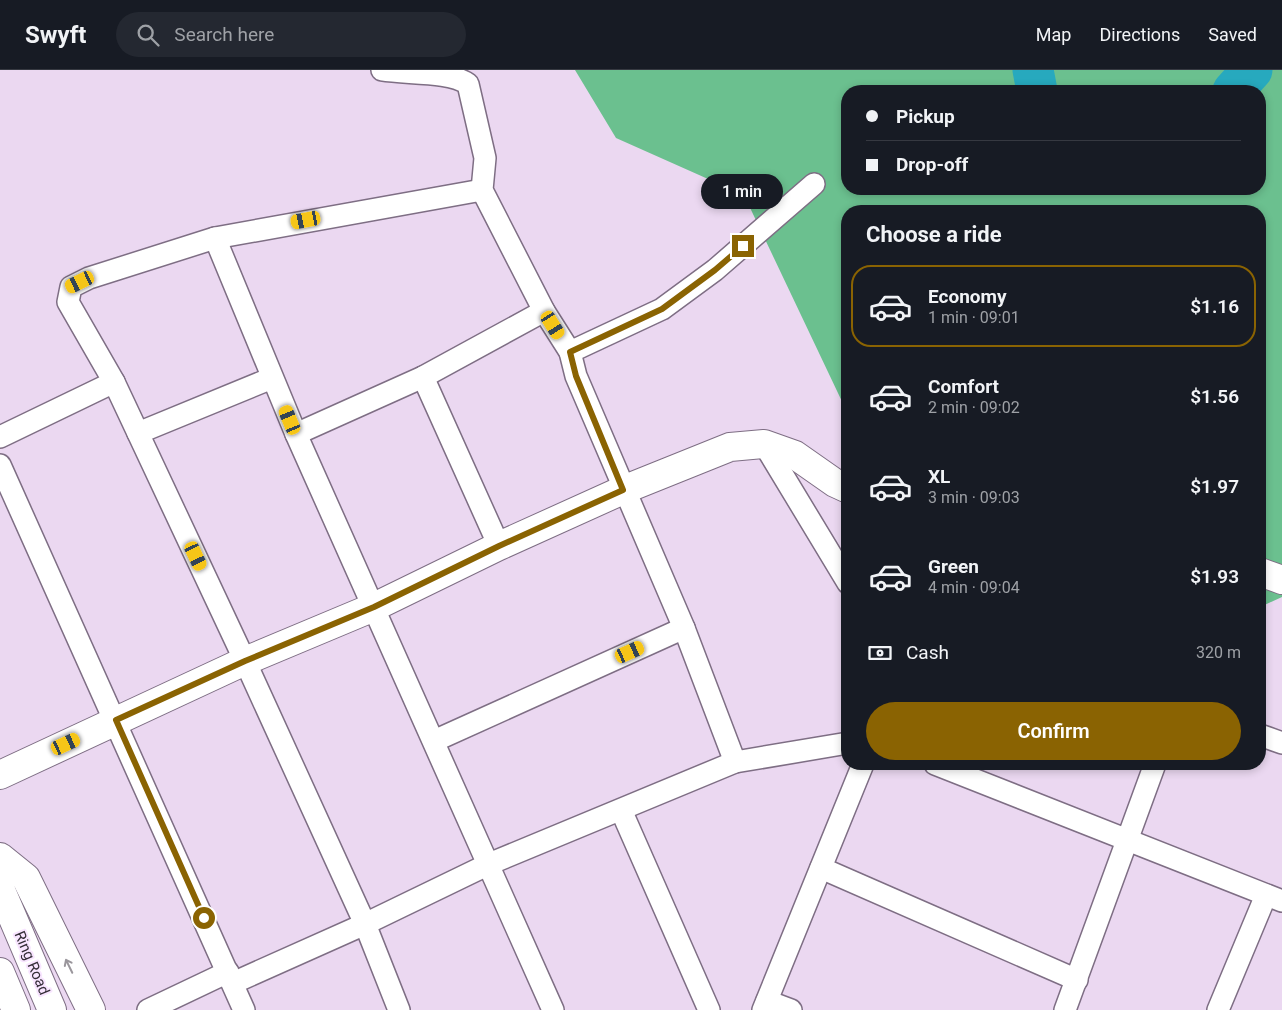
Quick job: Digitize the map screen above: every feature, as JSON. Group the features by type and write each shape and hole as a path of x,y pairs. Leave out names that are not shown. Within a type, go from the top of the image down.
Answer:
{"main road":[{"path":"0,775 245,661 374,607 499,546 623,490 730,447 764,444 795,455 841,486"},
{"path":"1266,574 1282,580"},
{"path":"0,857 26,878 91,1010"},
{"name":"Ring Road","path":"0,888 52,1010"},
{"path":"0,972 16,1010"}],"street":[{"path":"382,70 460,78 468,84 485,158 482,190 544,311 570,352 576,376 623,490 684,628 735,762"},
{"path":"570,352 662,309 715,270 814,184"},
{"path":"400,1010 366,924 245,661 114,382 68,302 71,287 89,278 215,238 482,190"},
{"path":"215,238 296,434 553,1010"},
{"path":"296,434 423,377 544,311"},
{"path":"423,377 499,546"},
{"path":"138,433 272,378"},
{"path":"0,437 114,382"},
{"path":"764,444 841,571"},
{"path":"0,465 116,720 244,1010"},
{"path":"434,741 684,628"},
{"path":"1266,737 1282,743"},
{"path":"148,1010 366,924 489,864 735,762 841,744"},
{"path":"791,1010 765,1005 861,770"},
{"path":"950,770 1274,898 1218,1010"},
{"path":"1065,1010 1153,770"},
{"path":"621,810 710,1010"},
{"path":"821,868 1077,980"}],"green space":[{"path":"575,70 1282,70 1282,597 1266,604 1266,205 841,205 841,399 744,195 616,138"}],"waterway":[{"path":"1033,70 1036,85"},
{"path":"1238,85 1252,70"}],"route":[{"path":"204,918 116,720 245,661 374,607 499,546 623,490 576,376 570,352 662,309 715,270 743,246"}]}
